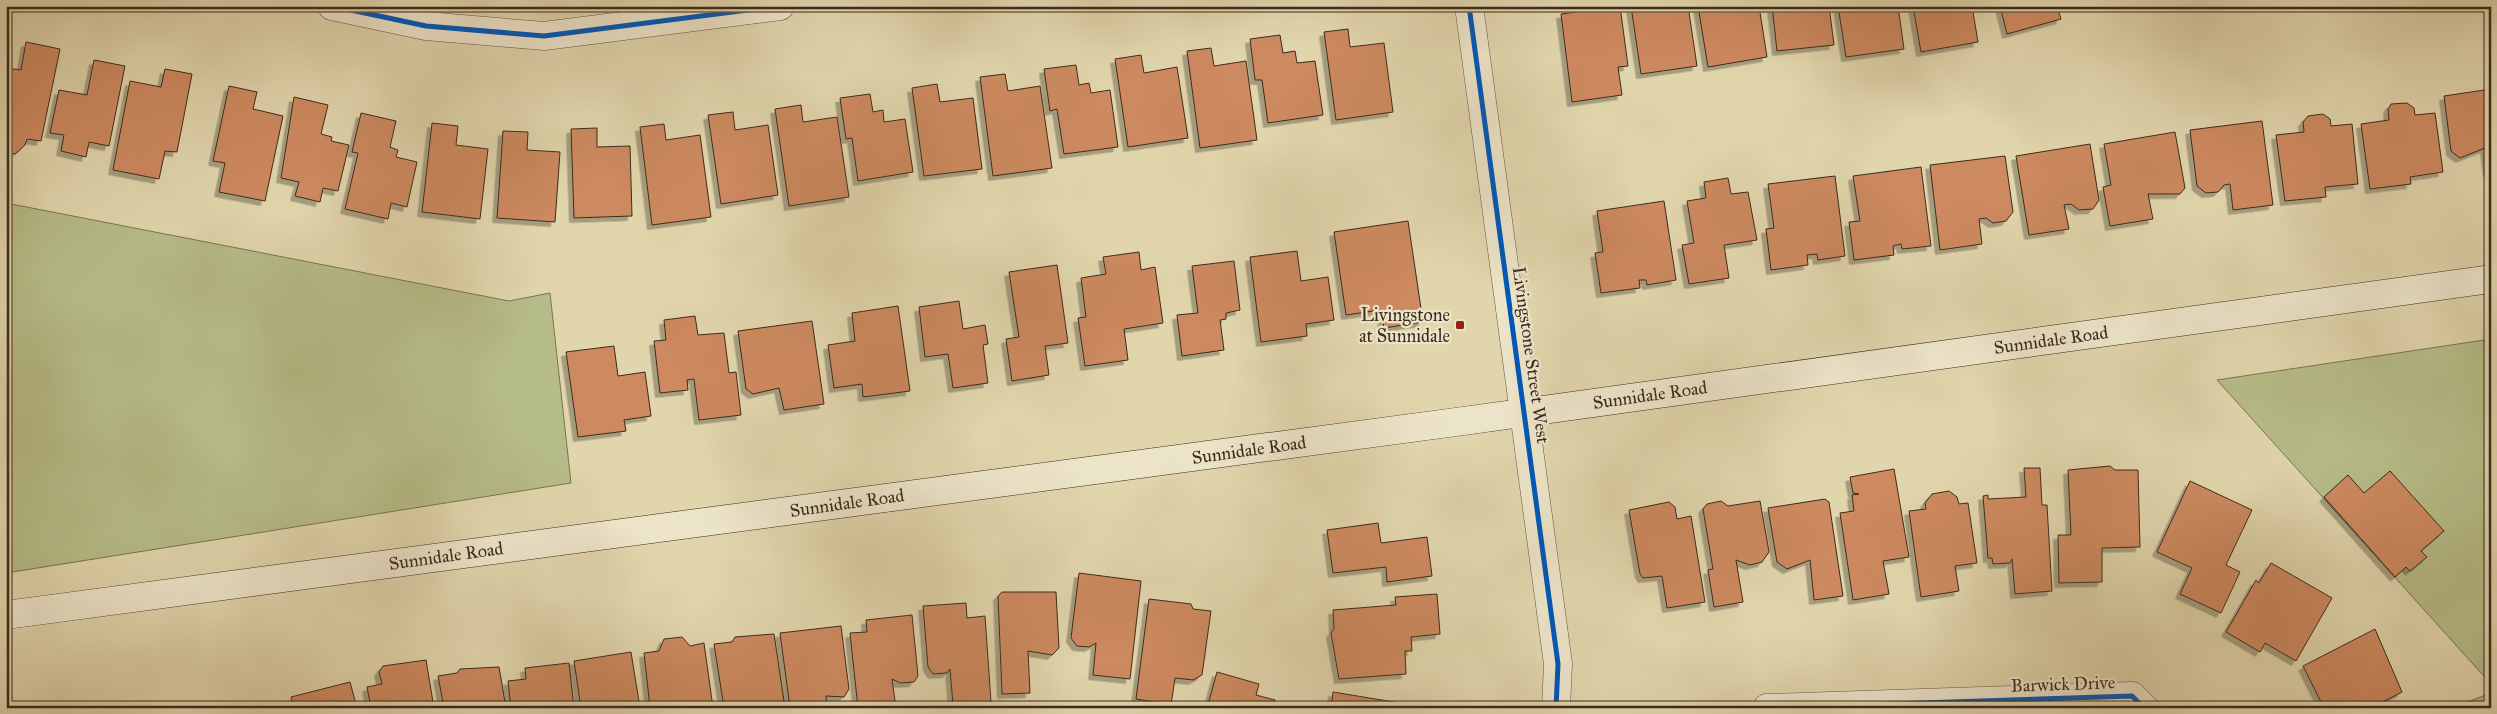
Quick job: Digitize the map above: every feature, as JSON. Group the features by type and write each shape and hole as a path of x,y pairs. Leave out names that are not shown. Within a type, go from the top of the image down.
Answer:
{"main road":[{"path":"332,6 426,26 544,36 780,6"},
{"name":"Livingstone Street West","path":"1469,6 1558,664 1556,708"},
{"name":"Sunnidale Road","path":"6,614 1525,412 2491,279"},
{"name":"Barwick Drive","path":"1768,708 2132,696 2144,708"}],"green space":[{"path":"6,203 509,301 550,293 571,483 6,573"},
{"path":"2491,339 2491,684 2217,380"},
{"path":"2491,693 2491,708 2451,708"}],"building":[{"path":"1591,6 1620,6 1628,66 1618,67 1622,95 1572,102 1561,14 1591,10"},
{"path":"1631,6 1688,6 1697,66 1641,74"},
{"path":"1698,6 1759,6 1767,57 1708,67"},
{"path":"1772,6 1829,6 1834,45 1777,51"},
{"path":"1838,6 1898,6 1904,49 1846,57"},
{"path":"1913,6 1972,6 1978,42 1921,52"},
{"path":"2000,6 2057,6 2061,19 2007,34"},
{"path":"1348,29 1350,47 1384,43 1393,112 1336,120 1324,32"},
{"path":"1280,35 1283,53 1295,51 1297,63 1315,61 1323,115 1268,123 1262,80 1255,80 1250,39"},
{"path":"26,42 60,49 41,141 27,139 25,145 15,154 6,152 6,68 21,70"},
{"path":"1211,48 1214,66 1246,61 1257,140 1200,148 1187,51"},
{"path":"1141,55 1144,73 1177,67 1188,138 1128,147 1115,59"},
{"path":"94,60 125,66 109,146 89,142 86,157 61,151 64,135 50,133 59,90 87,95"},
{"path":"1076,65 1079,85 1089,83 1091,93 1110,90 1118,147 1064,154 1057,109 1050,111 1044,69"},
{"path":"165,69 192,74 177,152 165,151 159,179 113,170 130,81 161,87"},
{"path":"1005,74 1008,91 1040,86 1052,168 993,176 980,77"},
{"path":"937,84 940,102 973,98 982,169 924,176 912,88"},
{"path":"229,86 257,92 253,109 283,116 265,201 219,192 225,163 213,161"},
{"path":"2491,89 2491,172 2488,172 2485,148 2460,158 2451,151 2444,96"},
{"path":"870,94 873,112 883,110 884,122 905,119 913,172 858,181 852,138 846,139 840,98"},
{"path":"294,97 328,105 321,134 332,137 331,141 349,145 338,191 323,188 320,202 295,196 299,182 281,178"},
{"path":"2407,103 2414,108 2415,115 2435,113 2443,172 2410,177 2411,184 2370,189 2361,124 2389,120 2388,109 2391,104"},
{"path":"801,105 803,122 837,117 849,197 789,206 775,109"},
{"path":"733,112 735,130 768,125 778,195 721,204 708,115"},
{"path":"361,113 396,121 390,147 398,150 396,157 417,162 407,207 391,203 388,219 345,209 358,153 352,152"},
{"path":"2323,114 2330,119 2331,126 2352,124 2358,184 2325,187 2326,197 2285,201 2276,135 2304,132 2303,122 2308,116"},
{"path":"2262,121 2273,205 2233,210 2230,184 2224,185 2218,192 2206,193 2197,186 2190,130"},
{"path":"432,123 458,126 456,145 488,149 480,219 422,212"},
{"path":"664,124 666,140 700,135 711,217 652,225 640,127"},
{"path":"597,128 597,147 630,146 632,216 574,218 571,129"},
{"path":"503,131 528,132 527,150 560,152 555,222 497,218"},
{"path":"2175,132 2185,188 2180,194 2148,194 2153,219 2110,226 2103,187 2111,185 2104,144"},
{"path":"2090,144 2099,200 2093,209 2079,210 2071,204 2064,205 2069,229 2029,235 2016,156"},
{"path":"2005,156 2013,212 2006,221 1993,223 1986,218 1979,219 1982,244 1940,250 1930,165"},
{"path":"1921,167 1931,246 1902,249 1901,244 1893,246 1894,255 1854,260 1849,222 1860,221 1853,176"},
{"path":"1835,176 1845,256 1818,260 1817,254 1807,255 1808,265 1771,270 1766,229 1774,228 1768,184"},
{"path":"1728,178 1731,194 1748,192 1757,240 1724,245 1729,278 1689,284 1682,245 1694,243 1687,201 1706,198 1704,182"},
{"path":"1664,201 1676,280 1647,285 1646,280 1639,280 1640,288 1601,293 1595,253 1603,252 1597,211"},
{"path":"1408,221 1423,322 1384,328 1381,310 1346,315 1334,232"},
{"path":"1297,251 1301,281 1328,277 1334,320 1306,324 1307,336 1261,342 1250,257"},
{"path":"1139,252 1141,270 1155,267 1163,323 1124,329 1128,360 1085,366 1078,318 1086,317 1081,278 1106,274 1103,257"},
{"path":"1234,261 1240,310 1226,313 1226,319 1220,320 1224,350 1182,356 1177,315 1198,313 1192,266"},
{"path":"1057,265 1068,343 1045,346 1049,375 1012,381 1006,339 1019,337 1009,272"},
{"path":"959,301 963,329 985,325 988,344 983,345 988,383 953,388 948,354 925,357 919,307"},
{"path":"898,306 910,391 863,397 862,384 834,388 828,345 855,341 852,313"},
{"path":"695,316 698,335 724,333 729,373 736,372 741,415 699,420 694,379 687,380 688,390 660,393 654,341 666,340 664,320"},
{"path":"812,321 824,404 784,410 779,388 753,394 746,389 738,331"},
{"path":"614,346 618,376 645,372 651,416 624,420 626,431 578,437 566,352"},
{"path":"2110,466 2115,470 2138,470 2140,547 2102,548 2102,582 2059,583 2058,535 2071,535 2068,470"},
{"path":"2024,468 2040,468 2042,505 2047,505 2052,591 2015,594 2012,559 2010,563 1993,564 1992,558 1988,558 1983,496 1988,495 1988,499 2026,497"},
{"path":"1894,469 1909,557 1883,561 1889,594 1853,600 1840,513 1854,511 1852,495 1859,494 1853,493 1850,477"},
{"path":"2390,471 2444,531 2421,551 2427,557 2410,571 2406,567 2395,577 2324,497 2348,475 2364,493"},
{"path":"2190,481 2252,510 2226,565 2240,572 2221,613 2180,594 2192,568 2157,552"},
{"path":"1949,491 1957,497 1959,504 1968,503 1977,563 1955,566 1959,591 1921,597 1909,511 1926,509 1925,503 1932,494"},
{"path":"1825,499 1829,502 1843,596 1814,600 1810,560 1787,569 1777,562 1768,508"},
{"path":"1721,501 1728,506 1760,501 1769,552 1762,562 1750,565 1736,560 1743,602 1714,607 1708,570 1713,569 1703,509 1707,504"},
{"path":"1669,502 1675,507 1677,519 1691,516 1705,602 1667,608 1662,576 1643,578 1640,574 1629,510"},
{"path":"1378,523 1381,543 1427,537 1432,576 1387,582 1386,567 1333,573 1327,530"},
{"path":"2271,563 2332,598 2296,661 2265,643 2260,652 2226,632 2256,580 2259,583"},
{"path":"1079,573 1141,581 1130,679 1093,675 1096,643 1089,647 1077,646 1071,638"},
{"path":"1002,592 1056,592 1059,648 1052,655 1028,651 1030,693 1002,694 998,596"},
{"path":"1437,594 1440,634 1411,637 1412,651 1405,651 1406,674 1339,679 1331,633 1334,629 1333,610 1396,605 1395,597"},
{"path":"1149,599 1191,604 1193,609 1211,611 1202,675 1193,680 1175,678 1171,705 1136,699"},
{"path":"966,603 967,618 985,616 991,702 953,705 950,669 947,673 933,674 928,667 923,606"},
{"path":"912,615 918,676 914,682 900,683 892,679 896,708 858,708 850,633 867,632 866,620"},
{"path":"841,626 849,689 844,697 826,696 827,708 790,708 780,633"},
{"path":"2375,629 2402,692 2371,708 2310,708 2321,702 2303,666"},
{"path":"774,634 785,708 747,708 747,705 745,708 724,708 714,644 732,642 735,637"},
{"path":"682,637 690,646 704,643 713,708 650,708 644,653 659,651 664,639"},
{"path":"631,652 640,708 581,708 574,661"},
{"path":"426,660 434,708 371,708 367,687 382,684 379,672 383,666"},
{"path":"569,663 574,708 511,708 508,681 526,679 525,668"},
{"path":"499,667 506,708 444,708 438,676 457,673 460,669"},
{"path":"1217,672 1259,684 1256,695 1275,700 1273,708 1207,708"},
{"path":"350,682 357,708 294,708 291,697"},
{"path":"1333,692 1400,703 1400,708 1331,708"}],"cycle path":[{"path":"332,6 426,26 544,36 780,6"},
{"path":"1469,6 1558,664 1556,708"},
{"path":"1767,708 2132,696 2144,708"}],"place":[{"name":"Livingstone at Sunnidale","path":"1460,325"}]}
